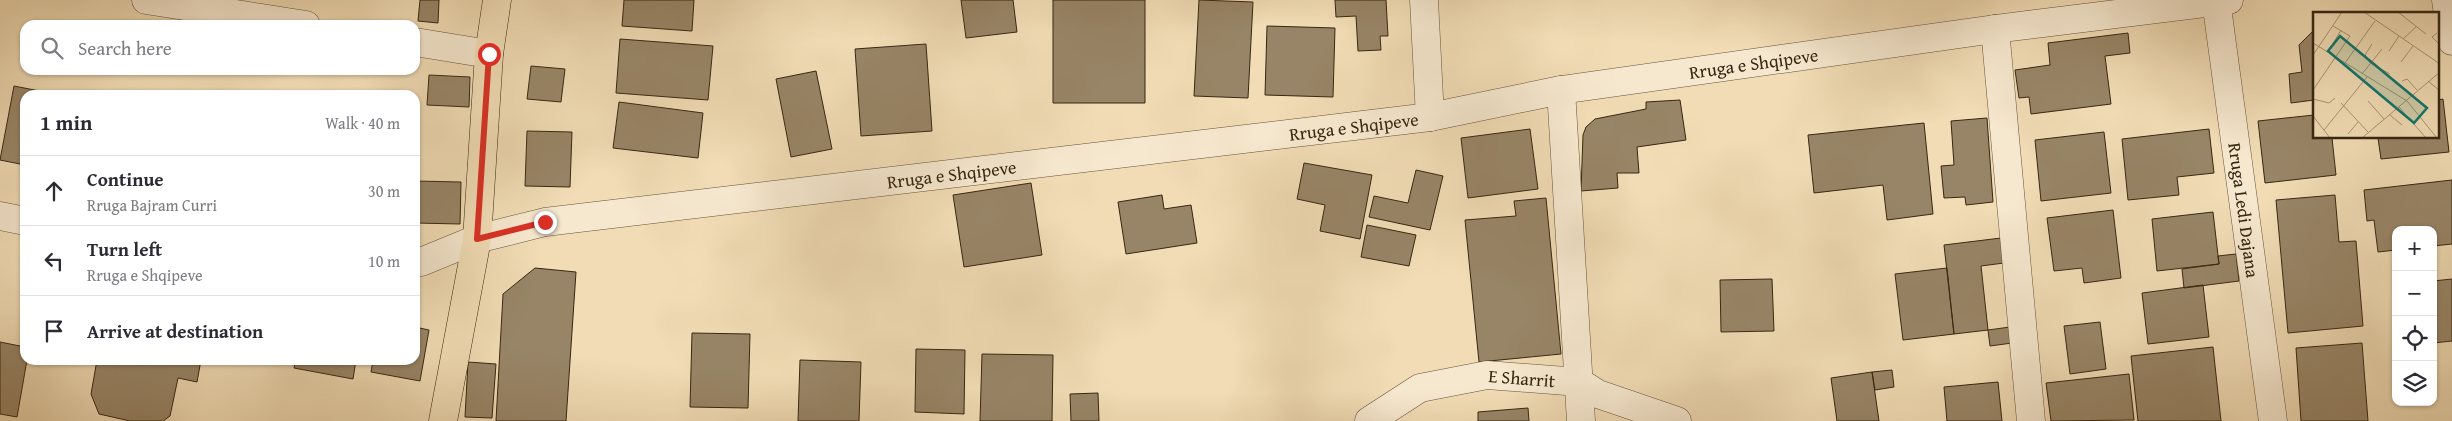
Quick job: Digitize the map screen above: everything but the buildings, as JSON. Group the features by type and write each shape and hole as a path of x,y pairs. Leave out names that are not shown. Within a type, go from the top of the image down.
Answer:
{"main road":[{"path":"443,421 477,239 489,54 497,0"}],"street":[{"path":"146,0 274,20"},
{"path":"1424,0 1430,117"},
{"path":"2446,0 2452,41"},
{"name":"Rruga e Shqipeve","path":"420,262 477,239 545,222 1430,117 1561,90 1995,29 2220,1"},
{"name":"Rruga Ledi Dajana","path":"2220,1 2273,421"},
{"path":"1995,29 2031,421"},
{"path":"420,43 489,54"},
{"path":"1561,90 1581,421"},
{"path":"0,216 20,220"},
{"name":"E Sharrit","path":"1369,421 1420,388 1487,376 1579,382 1598,394 1677,421"}],"route":[{"path":"489,54 477,239 545,222"}]}
